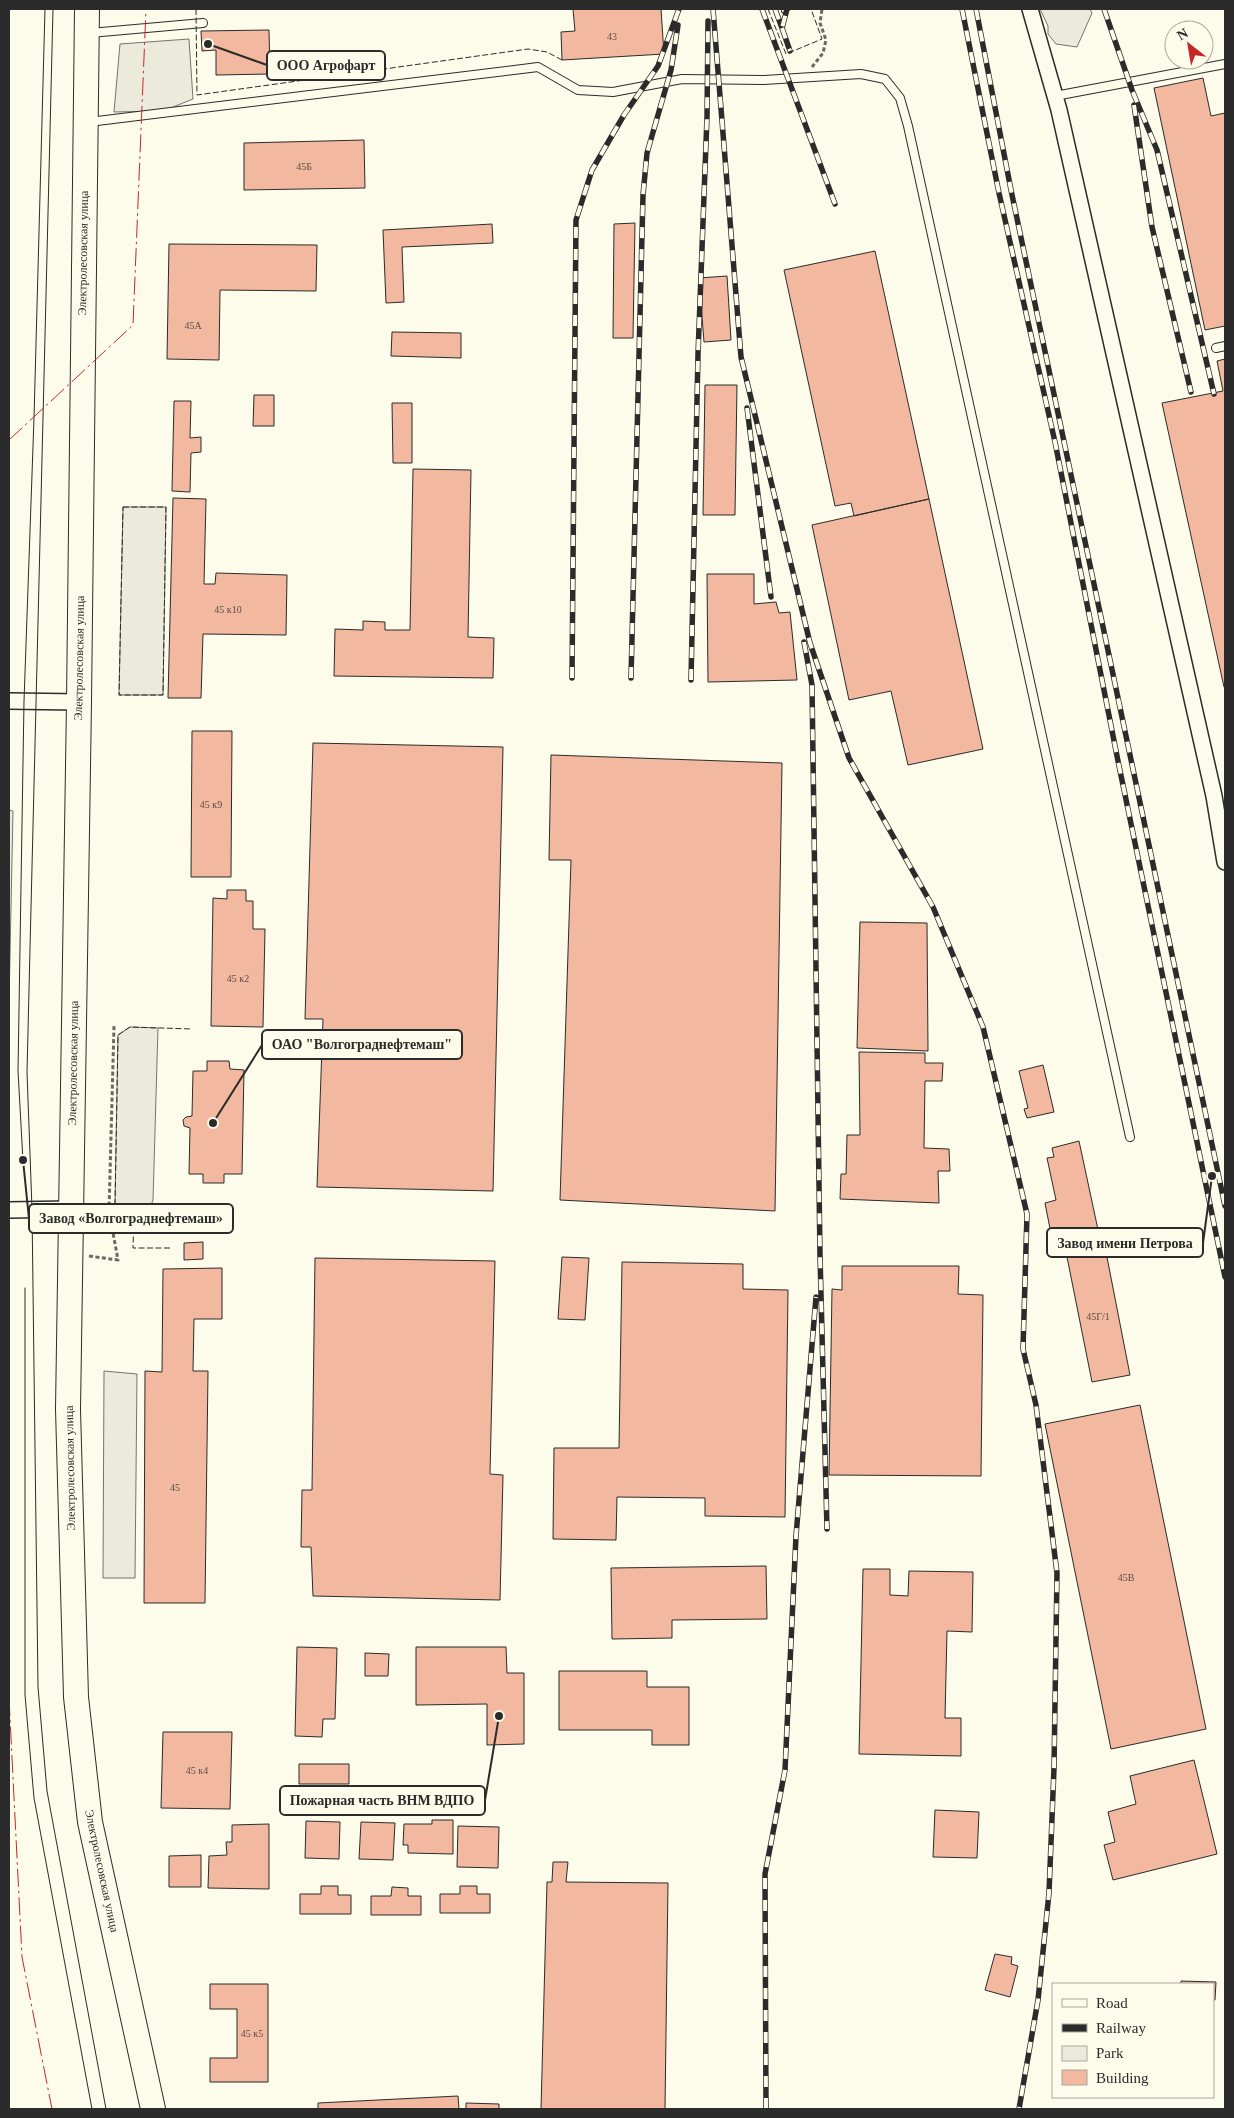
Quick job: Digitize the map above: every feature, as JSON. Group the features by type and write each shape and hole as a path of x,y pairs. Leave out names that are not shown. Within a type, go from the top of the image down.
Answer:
{"main road":[{"name":"Электролесовская улица","path":"87,9 68,1410 76,1697 90,1822 153,2109"}],"street":[{"path":"1030,9 1055,96 1219,796 1225,862"},
{"path":"9,701 79,702"},
{"path":"9,1210 71,1209"}],"lane":[{"path":"86,34 203,23"},
{"path":"1055,96 1225,64"},
{"path":"85,123 538,68 578,90 613,92 682,80 764,80 861,74 885,79 900,98 908,126 1130,1137"},
{"path":"1216,348 1225,346"}],"path":[{"path":"809,77 813,65 824,53 826,40 820,23 822,9"},
{"path":"70,1254 118,1260 109,1211 114,1026"}],"green space":[{"path":"1040,9 1090,9 1092,13 1077,47 1056,44 1048,34 1048,26"},
{"path":"9,810 13,811 9,1004"},
{"path":"130,1027 158,1028 153,1200 149,1210 140,1216 121,1213 115,1205 118,1035"}],"shaded area":[{"path":"189,39 193,99 163,111 114,112 120,44"},
{"path":"123,507 166,507 163,695 119,695"},
{"path":"104,1371 137,1374 135,1578 103,1578"}],"building":[{"path":"573,9 661,9 664,54 562,60 561,32 575,31"},
{"path":"269,30 270,74 216,75 216,50 202,51 201,31"},
{"path":"1203,78 1211,116 1225,113 1225,326 1205,330 1154,88"},
{"path":"364,140 365,188 244,190 244,143"},
{"path":"635,223 633,338 613,338 614,224"},
{"path":"492,224 493,243 402,247 404,302 386,303 383,230"},
{"path":"169,244 317,245 316,291 220,290 219,360 167,359"},
{"path":"875,251 929,499 854,516 851,503 835,506 784,270"},
{"path":"727,276 731,340 704,342 699,278"},
{"path":"392,332 461,333 461,358 391,356"},
{"path":"1225,359 1224,687 1162,403 1223,391 1217,361"},
{"path":"705,385 737,385 735,515 703,515"},
{"path":"254,395 274,395 274,426 253,426"},
{"path":"174,401 191,401 190,438 201,437 201,452 191,453 190,492 172,491"},
{"path":"392,403 412,403 412,463 393,463"},
{"path":"413,469 471,470 468,637 494,638 493,678 334,676 335,629 363,630 363,621 385,622 385,630 410,630"},
{"path":"173,498 206,499 204,584 215,584 216,573 287,575 286,635 203,634 201,698 168,698"},
{"path":"929,499 983,749 908,765 891,691 849,700 812,525"},
{"path":"707,574 754,574 754,604 776,602 779,613 790,612 797,680 708,682"},
{"path":"192,731 232,731 231,877 191,877"},
{"path":"313,743 503,747 493,1191 317,1187 323,1019 305,1019"},
{"path":"551,755 782,763 775,1211 560,1200 571,860 549,860"},
{"path":"227,890 246,890 246,901 253,901 253,929 265,929 263,1027 211,1026 213,898 227,899"},
{"path":"860,922 927,923 928,1051 857,1048"},
{"path":"859,1052 925,1053 925,1063 943,1063 942,1081 925,1081 924,1148 949,1149 950,1171 938,1171 939,1203 840,1199 841,1174 846,1174 847,1135 860,1135"},
{"path":"207,1061 229,1061 230,1069 244,1070 242,1174 224,1174 224,1183 203,1183 203,1174 189,1174 190,1128 184,1126 183,1120 186,1117 192,1116 193,1071 207,1071"},
{"path":"1043,1065 1054,1112 1027,1118 1024,1109 1028,1108 1019,1071"},
{"path":"1079,1141 1100,1239 1064,1246 1063,1237 1052,1239 1045,1203 1056,1200 1047,1158 1054,1157 1052,1148"},
{"path":"203,1242 203,1259 184,1260 184,1243"},
{"path":"1105,1247 1130,1375 1092,1382 1067,1257"},
{"path":"562,1257 589,1258 585,1320 558,1319"},
{"path":"315,1258 495,1261 490,1474 503,1475 500,1600 313,1596 311,1547 301,1547 302,1490 312,1490"},
{"path":"622,1262 743,1264 743,1289 788,1290 785,1517 705,1516 705,1498 617,1497 616,1540 553,1539 554,1448 619,1448"},
{"path":"842,1266 959,1266 958,1294 983,1295 981,1476 829,1475 832,1289 842,1290"},
{"path":"222,1268 222,1319 194,1319 193,1371 208,1371 205,1603 144,1603 145,1371 162,1372 163,1269"},
{"path":"1140,1405 1206,1729 1111,1749 1045,1424"},
{"path":"766,1566 767,1619 672,1620 672,1638 612,1639 611,1568"},
{"path":"863,1569 890,1569 890,1595 908,1596 909,1571 973,1572 972,1632 947,1631 945,1718 961,1718 961,1756 859,1754"},
{"path":"297,1647 337,1648 335,1719 323,1719 322,1737 295,1736"},
{"path":"416,1647 506,1647 507,1673 524,1673 524,1744 487,1745 487,1704 416,1705"},
{"path":"365,1653 389,1654 388,1676 365,1676"},
{"path":"559,1671 647,1671 647,1687 689,1687 689,1745 652,1745 652,1730 559,1730"},
{"path":"163,1732 232,1732 230,1809 161,1808"},
{"path":"1194,1760 1217,1854 1113,1880 1104,1845 1115,1842 1108,1812 1136,1804 1130,1776"},
{"path":"299,1764 349,1764 349,1784 299,1784"},
{"path":"935,1810 979,1812 977,1858 933,1857"},
{"path":"432,1820 453,1820 453,1854 408,1853 408,1845 403,1845 404,1824 432,1824"},
{"path":"306,1821 340,1822 339,1859 305,1858"},
{"path":"361,1822 395,1823 393,1860 359,1859"},
{"path":"269,1824 269,1889 208,1888 209,1856 227,1855 226,1842 232,1842 232,1825"},
{"path":"458,1826 499,1827 498,1868 457,1867"},
{"path":"201,1855 201,1887 169,1887 169,1856"},
{"path":"553,1862 568,1862 566,1882 668,1883 665,2109 541,2109 547,1882 552,1882"},
{"path":"321,1886 338,1886 338,1895 351,1895 351,1914 300,1914 300,1894 321,1894"},
{"path":"460,1886 477,1886 477,1894 490,1894 490,1913 440,1913 440,1894 460,1894"},
{"path":"392,1887 408,1888 408,1896 421,1896 421,1915 371,1915 371,1896 391,1896"},
{"path":"995,1954 1012,1957 1011,1964 1018,1966 1010,1997 985,1990"},
{"path":"1181,1981 1216,1982 1215,2000 1214,1983 1181,1983"},
{"path":"210,1984 268,1984 268,2082 210,2082 210,2058 237,2058 237,2009 210,2009"},
{"path":"458,2096 459,2109 318,2109 318,2103"},
{"path":"466,2103 499,2104 499,2109 466,2109"}],"tram line":[{"path":"23,1161 18,1071 24,701 45,9"},
{"path":"53,9 27,1072 32,1209 38,1687 47,1791 106,2109"},
{"path":"25,1288 25,1695 34,1798 92,2109"}],"railway":[{"path":"572,678 576,220 592,170 624,115 658,66 679,9"},
{"path":"713,9 741,357 810,643 849,758 933,907 983,1027 1027,1214 1023,1349 1036,1405 1057,1573 1054,1768 1049,1893 1038,2000 1019,2109"},
{"path":"762,9 835,204"},
{"path":"775,9 782,28 787,9"},
{"path":"962,9 999,193 1055,442 1118,761 1225,1277"},
{"path":"976,9 1011,190 1225,1206"},
{"path":"1104,9 1132,90 1157,150 1214,394"},
{"path":"691,680 708,21"},
{"path":"631,678 643,195 647,153 671,70 678,25"},
{"path":"782,28 790,51"},
{"path":"1134,105 1152,227 1191,392"},
{"path":"747,408 771,597"},
{"path":"804,642 812,685 820,1255 827,1529"},
{"path":"766,2109 765,1874 785,1770 796,1536 816,1297"}],"fence":[{"path":"196,9 197,95 528,49 547,52 562,60"},
{"path":"768,9 786,54 822,39 811,9"},
{"path":"781,9 782,13 792,9"},
{"path":"123,507 166,507 163,695 119,695 123,507"},
{"path":"170,1248 133,1248 134,1215 121,1213 115,1205 118,1035 130,1027 192,1029"}],"power":[{"path":"9,440 133,325 146,9"},
{"path":"9,1698 22,1957 52,2109"}],"place":[{"name":"ООО Агрофарт","path":"208,44"},
{"name":"ОАО \"Волгограднефтемаш\"","path":"213,1123"},
{"name":"Завод «Волгограднефтемаш»","path":"23,1160"},
{"name":"Завод имени Петрова","path":"1212,1176"},
{"name":"Пожарная часть ВНМ ВДПО","path":"499,1716"}]}
